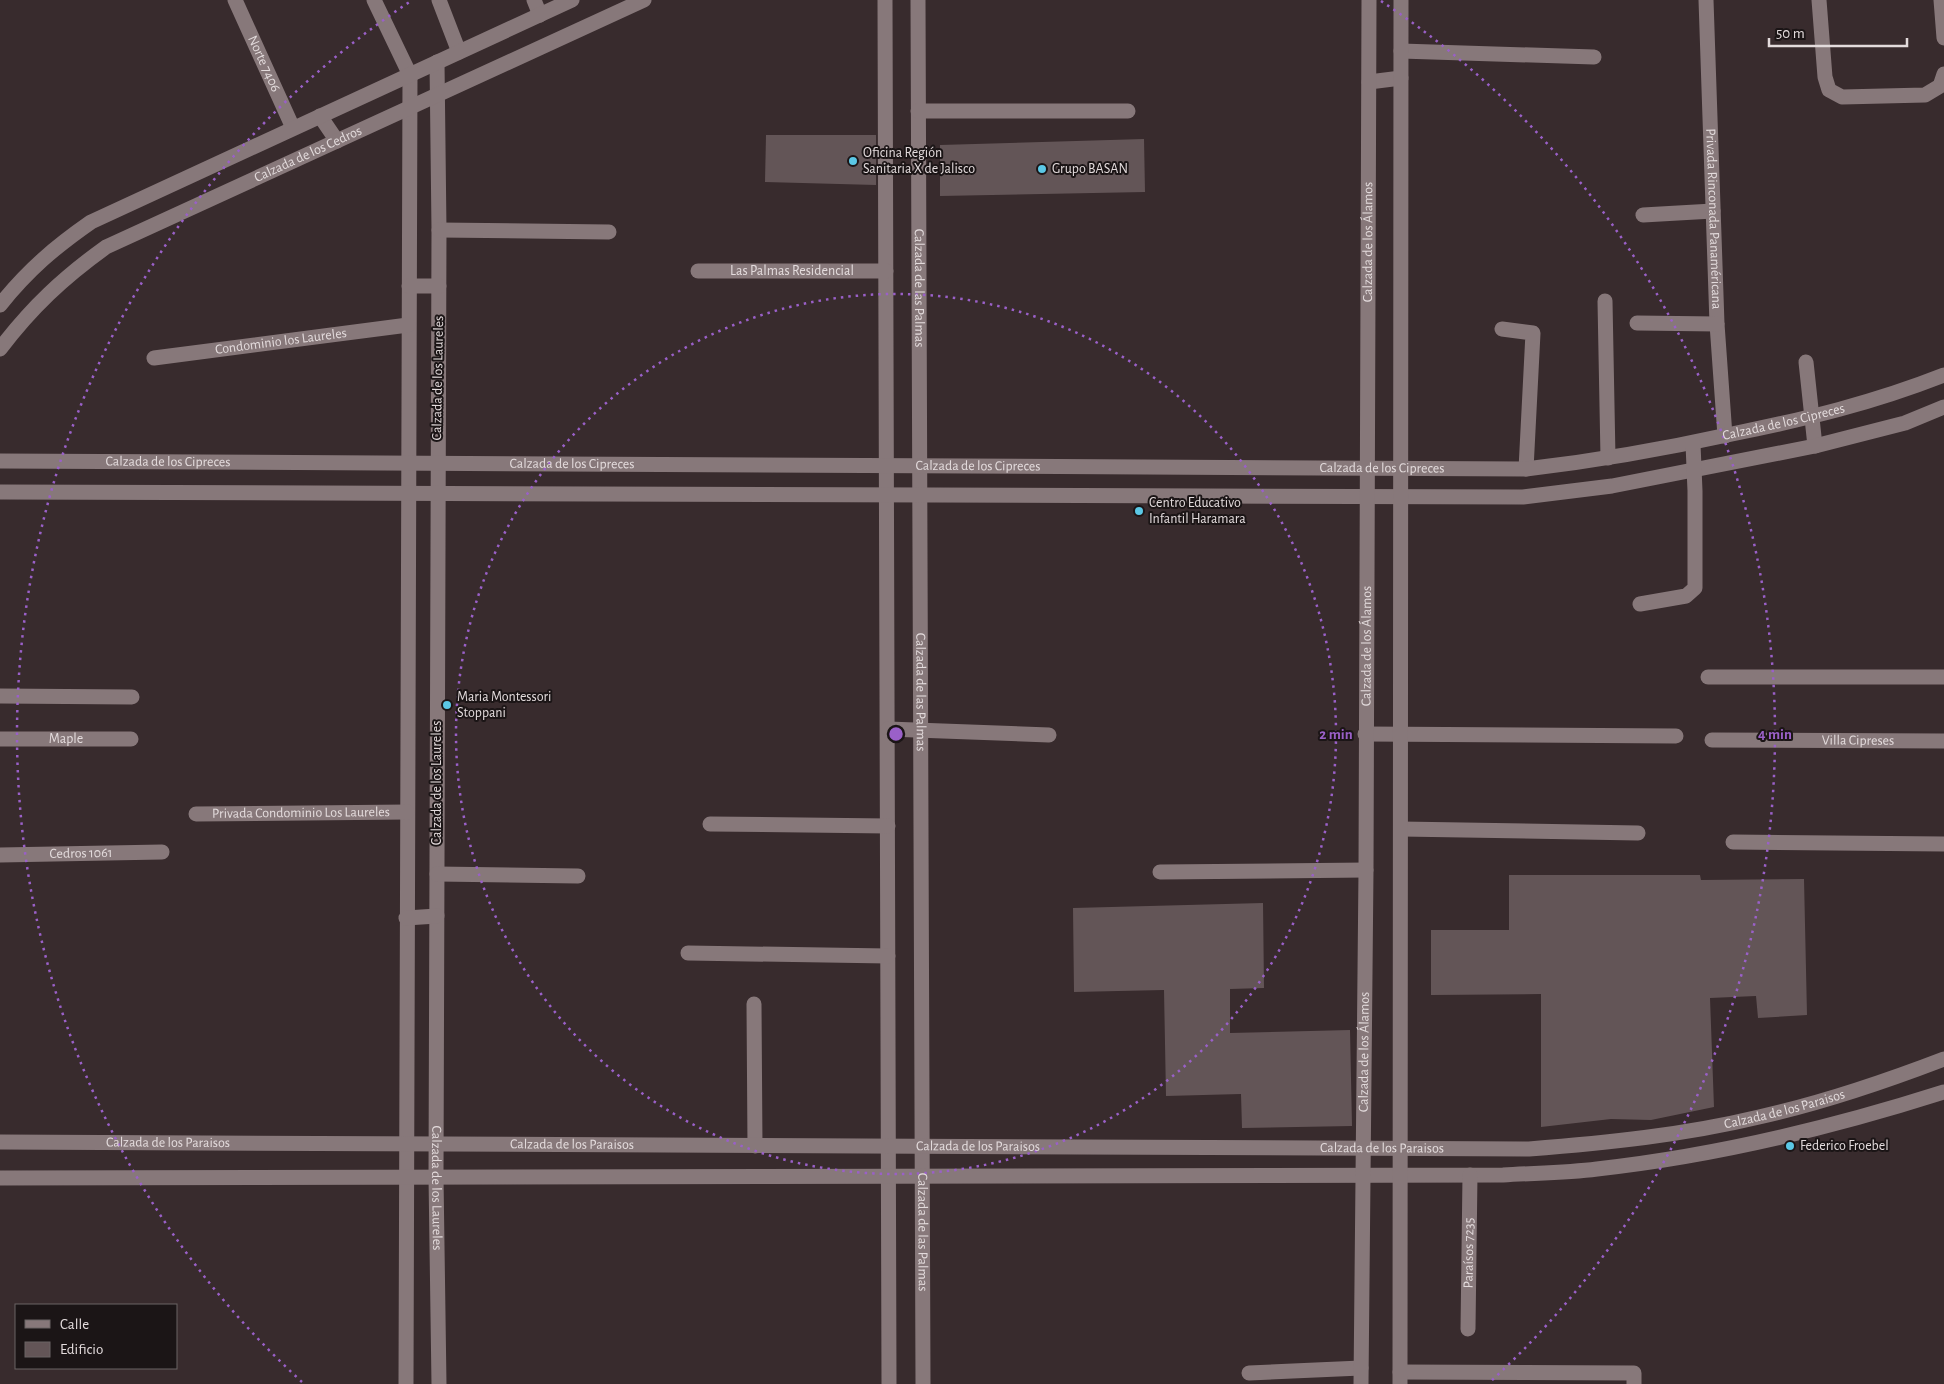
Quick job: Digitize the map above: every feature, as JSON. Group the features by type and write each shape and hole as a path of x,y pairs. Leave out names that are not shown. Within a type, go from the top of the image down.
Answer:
{"street":[{"name":"Norte 7406","path":"235,0 294,128"},
{"path":"374,0 410,75 405,1144 406,1384"},
{"path":"439,0 459,52"},
{"path":"534,0 540,15"},
{"path":"0,305 21,279 50,251 91,222 572,0"},
{"name":"Calzada de los Cedros","path":"0,349 43,297 69,274 106,247 644,0"},
{"path":"885,0 889,1384"},
{"name":"Calzada de las Palmas","path":"918,0 923,1384"},
{"name":"Calzada de los Álamos","path":"1361,1384 1366,870 1369,0"},
{"path":"1401,0 1400,1378 1634,1373 1634,1384"},
{"name":"Privada Rinconada Panaméricana","path":"1706,0 1717,324 1725,436"},
{"path":"1819,0 1825,77 1829,90 1842,97 1925,96 1940,86 1944,74"},
{"path":"1940,0 1944,38"},
{"path":"1401,51 1594,57"},
{"name":"Calzada de los Laureles","path":"437,62 440,230 437,463 436,1177 439,1384"},
{"path":"1369,82 1401,78"},
{"path":"918,111 1128,111"},
{"path":"320,116 337,141"},
{"path":"1642,215 1713,211"},
{"path":"440,230 609,232"},
{"name":"Las Palmas Residencial","path":"698,271 886,271"},
{"path":"409,286 439,286"},
{"path":"1604,301 1608,458"},
{"path":"1637,324 1717,324"},
{"name":"Condominio los Laureles","path":"154,358 408,325"},
{"path":"1502,329 1533,333 1526,469"},
{"path":"1806,362 1815,446"},
{"name":"Calzada de los Cipreces","path":"0,461 1526,469 1693,444 1812,418 1896,394 1944,375"},
{"name":"Calzada de los Cipreces","path":"0,492 408,495 1523,497 1612,486 1815,446 1905,423 1944,407"},
{"path":"1640,604 1686,596 1694,588 1695,470 1693,444"},
{"path":"1708,677 1944,678"},
{"path":"0,696 132,697"},
{"path":"888,729 1049,735"},
{"path":"1365,734 1676,736"},
{"name":"Maple","path":"0,739 131,739"},
{"name":"Villa Cipreses","path":"1712,740 1944,741"},
{"name":"Privada Condominio Los Laureles","path":"196,814 407,812"},
{"path":"710,824 888,826"},
{"path":"1401,829 1638,833"},
{"path":"1733,842 1944,844"},
{"name":"Cedros 1061","path":"0,855 162,852"},
{"path":"1160,872 1366,870"},
{"path":"437,874 578,876"},
{"path":"406,918 437,916"},
{"path":"688,953 888,956"},
{"path":"754,1004 754,1146"},
{"name":"Calzada de los Paraisos","path":"0,1142 1529,1149 1594,1143 1707,1127 1760,1117 1810,1104 1944,1060"},
{"name":"Calzada de los Paraisos","path":"0,1178 1470,1176 1598,1169 1713,1152 1805,1132 1944,1092"},
{"path":"1707,1127 1713,1152"},
{"path":"1594,1143 1598,1169"},
{"name":"Paraísos 7235","path":"1468,1329 1470,1176"},
{"path":"1249,1374 1361,1368"}],"building":[{"path":"766,135 876,135 876,185 765,182"},
{"name":"Grupo BASAN","path":"1144,139 1145,192 940,196 940,145"},
{"path":"1509,875 1700,875 1701,880 1804,879 1807,1015 1758,1018 1756,996 1710,998 1714,1107 1651,1120 1611,1119 1541,1127 1541,994 1431,995 1431,930 1509,930"},
{"path":"1263,903 1264,988 1230,989 1230,1033 1350,1030 1352,1126 1242,1128 1241,1094 1166,1096 1164,990 1074,992 1073,908"}],"place":[{"name":"Oficina Región Sanitaria X de Jalisco","path":"853,161"},
{"name":"Grupo BASAN","path":"1042,169"},
{"name":"Centro Educativo Infantil Haramara","path":"1139,511"},
{"name":"Maria Montessori Stoppani","path":"447,705"},
{"name":"Federico Froebel","path":"1790,1146"}]}
